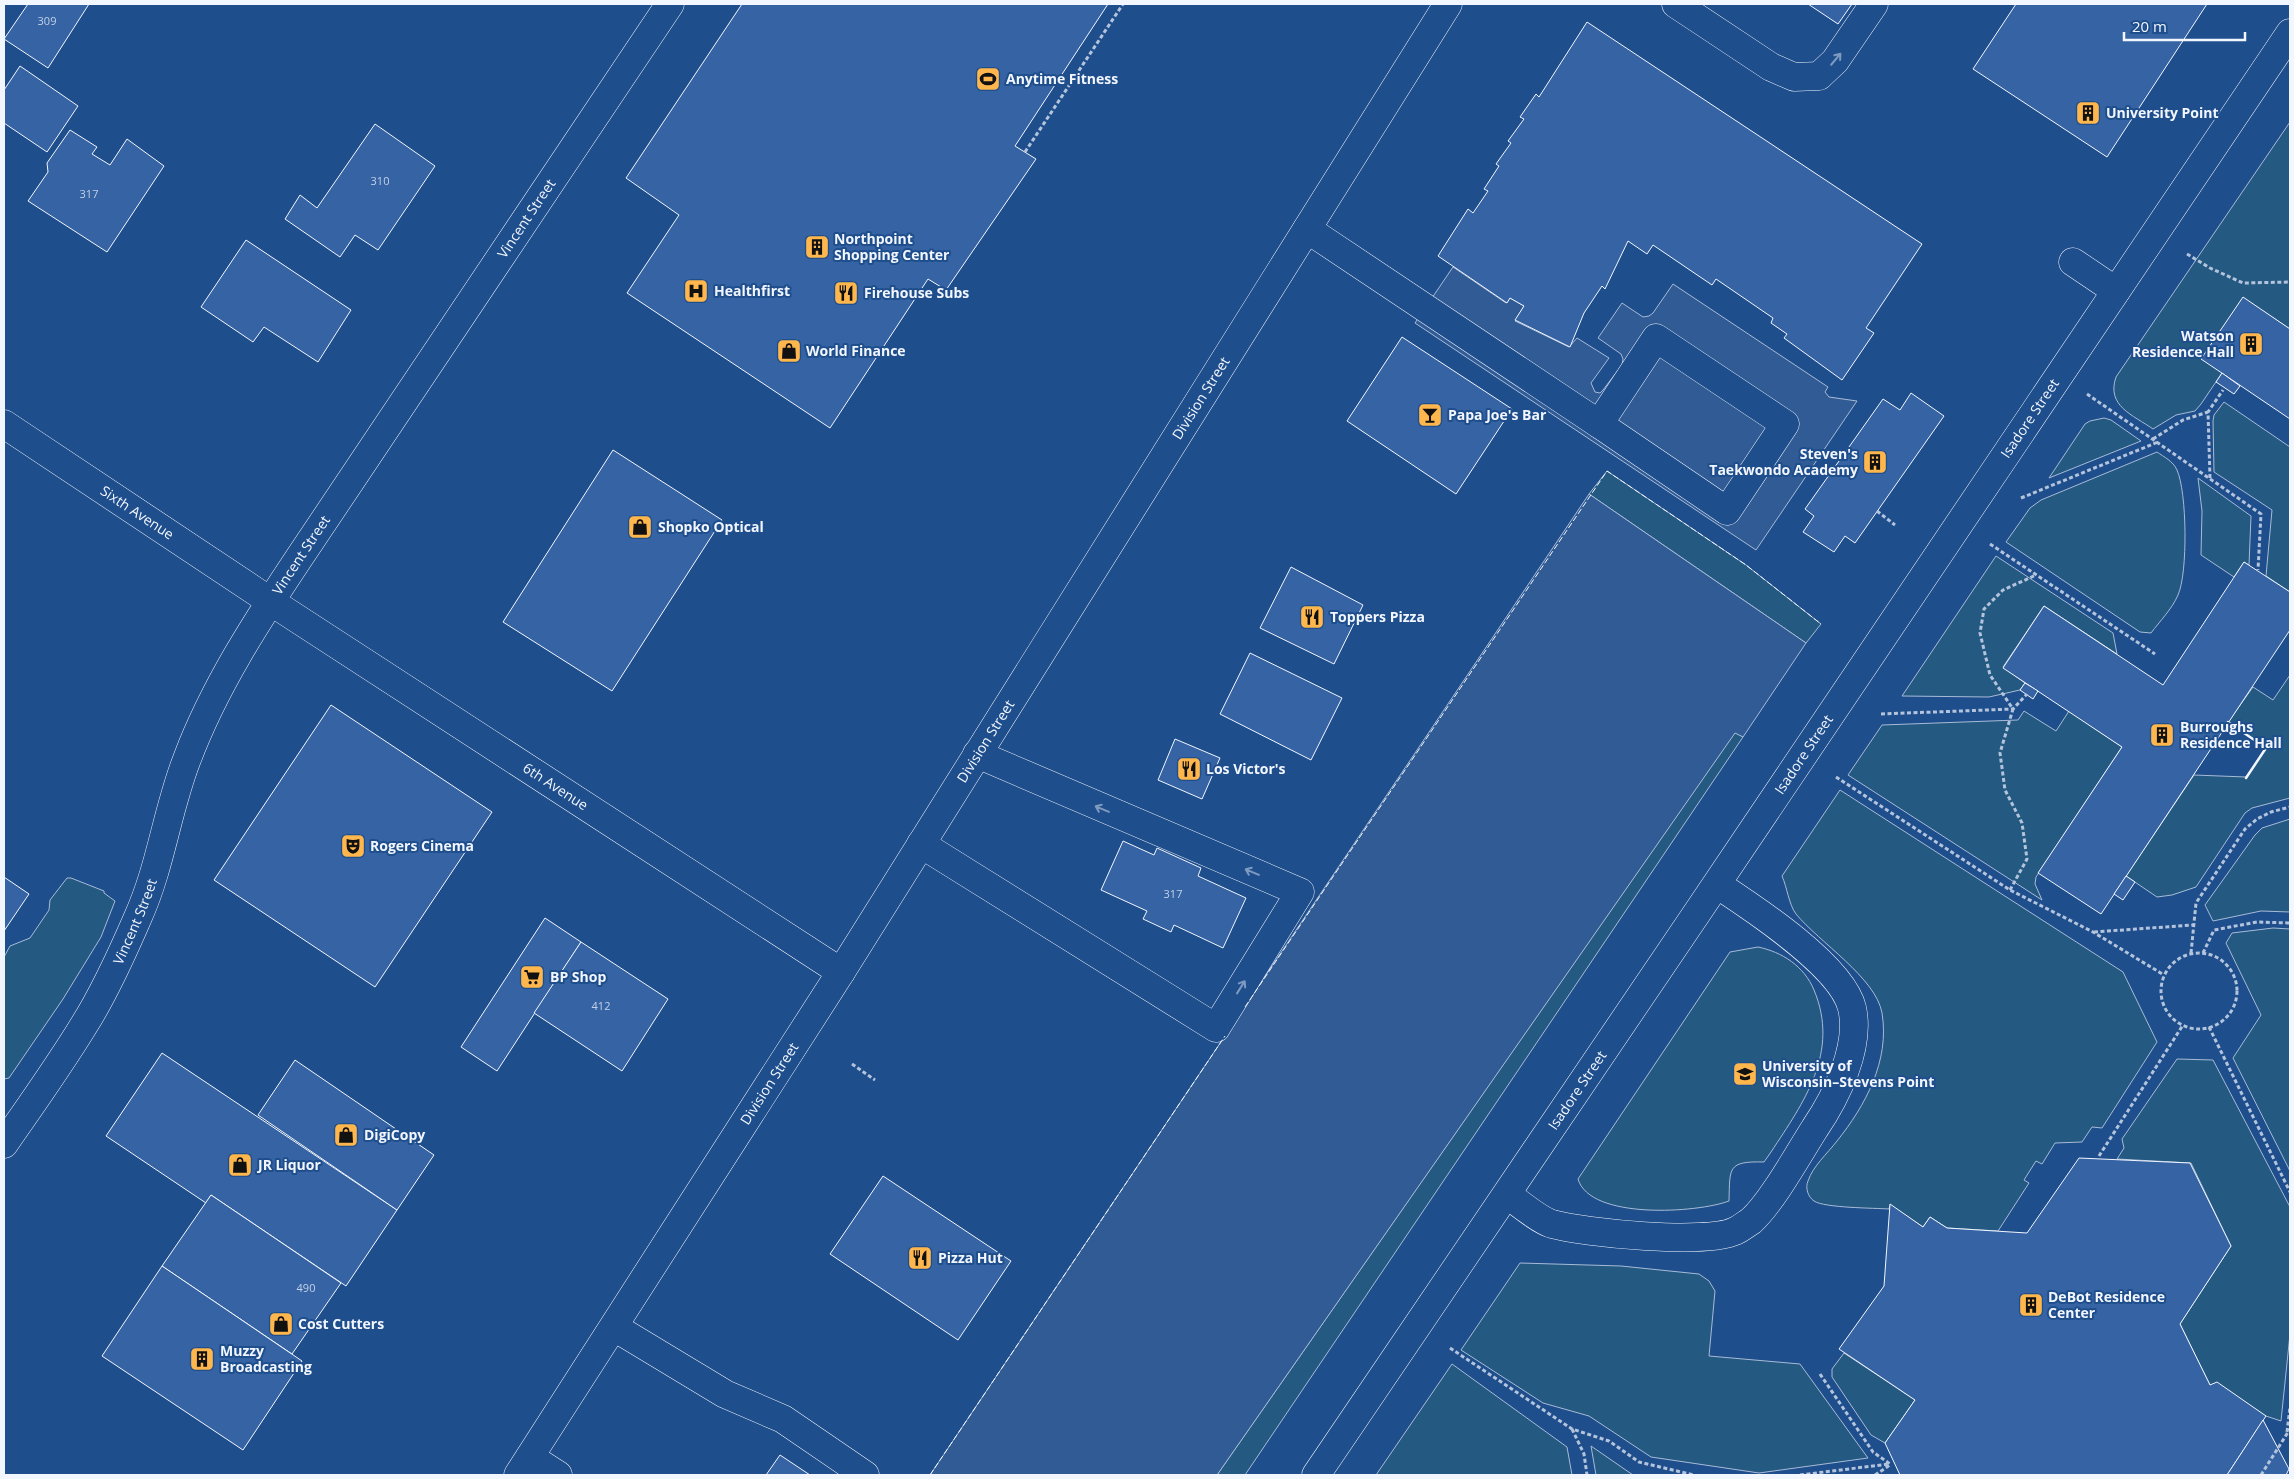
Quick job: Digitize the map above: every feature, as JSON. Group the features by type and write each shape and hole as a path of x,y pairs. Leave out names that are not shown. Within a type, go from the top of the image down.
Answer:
{"street":[{"name":"Vincent Street","path":"4,1144 85,1024 116,967 139,915 157,866 168,818 187,759 211,704 270,601 670,4"},
{"name":"Division Street","path":"524,1466 841,972 1448,4"},
{"path":"1676,4 1771,68 1794,77 1819,76 1835,61 1874,4"},
{"name":"Isadore Street","path":"1316,1475 1718,885 1848,686 2290,33"},
{"path":"1307,228 1727,511 1785,424 1656,338 1599,424"},
{"path":"2073,262 2116,291"},
{"name":"Sixth Avenue","path":"4,424 270,601"},
{"name":"6th Avenue","path":"270,601 841,972"},
{"path":"921,844 1216,1028 1300,892 977,754"},
{"path":"1508,1195 1550,1223 1616,1234 1655,1236 1710,1236 1734,1232 1751,1220 1764,1206 1840,1086 1854,1030 1852,1007 1840,985 1816,958 1759,913 1718,885"},
{"path":"614,1327 725,1394 783,1419 865,1475"},
{"path":"524,1466 558,1475"}],"path":[{"path":"1024,152 1123,4"},
{"path":"2187,254 2210,268 2243,282 2290,282"},
{"path":"2153,439 2183,420 2208,412 2224,390"},
{"path":"2085,392 2261,514 2258,570"},
{"path":"2208,412 2210,478"},
{"path":"2021,498 2158,442"},
{"path":"1877,512 1895,525"},
{"path":"1990,544 2155,654"},
{"path":"2013,709 1990,675 1980,633 1982,617 1984,609 2003,590 2036,575"},
{"path":"2010,890 2027,859 2022,824 2005,790 2000,753 2013,709 2027,694"},
{"path":"1881,714 2013,709"},
{"path":"1836,777 2010,890 2093,932 2164,975"},
{"path":"2191,953 2196,904 2245,829 2256,819 2271,812 2290,807"},
{"path":"2203,953 2214,930 2257,922 2290,923"},
{"path":"2093,932 2193,925"},
{"path":"2191,953 2203,953 2215,957 2226,964 2234,975 2237,988 2236,1001 2230,1012 2221,1022 2209,1027 2196,1028 2184,1025 2166,1009 2162,998 2161,986 2164,975 2171,965 2191,953"},
{"path":"2099,1156 2184,1025"},
{"path":"2209,1027 2290,1192"},
{"path":"852,1064 875,1080"},
{"path":"1450,1348 1572,1429 1609,1441 1639,1462 1694,1475"},
{"path":"1820,1374 1873,1452 1890,1464"},
{"path":"2287,1433 2290,1407"},
{"path":"1572,1429 1584,1454 1587,1475"},
{"path":"2261,1475 2290,1429"},
{"path":"1800,1475 1890,1464"},
{"path":"1874,1475 1890,1464"}],"shaded area":[{"path":"2290,122 2290,329 2243,298 2222,373 2201,404 2195,411 2176,415 2153,429 2123,409 2118,403 2114,387 2116,377"},
{"path":"1453,267 1506,303 1510,298 1524,306 1515,321 1569,347 1577,338 1609,358 1591,383 1595,392 1600,393 1603,390 1622,365 1623,359 1621,354 1598,338 1622,303 1643,317 1649,316 1673,284 1828,387 1825,392 1829,397 1857,401 1756,550 1415,323"},
{"path":"2224,402 2290,447 2290,592 2266,576 2272,510 2214,472 2213,421 2214,415"},
{"path":"2104,418 2111,420 2141,441 2049,478 2085,424"},
{"path":"2157,452 2173,464 2177,470 2183,496 2185,552 2178,595 2151,633 2140,632 2006,542 2030,508 2041,500"},
{"path":"1607,471 1746,565 1821,624 1806,643 1589,494"},
{"path":"2198,478 2251,516 2249,565 2244,562 2234,577 2201,555 2202,511"},
{"path":"1589,494 1806,643 1743,737 1735,733 1217,1475 930,1475"},
{"path":"1996,556 2113,633 2117,654 2044,606 2003,667 2025,683 2020,690 1989,697 1902,696"},
{"path":"2290,675 2290,798 2252,808 2245,813 2196,887 2172,895 2157,897 2126,876 2194,775 2246,777 2266,748 2228,722 2253,687 2273,700"},
{"path":"2024,711 2056,731 2069,711 2122,747 2036,877 2035,884 2042,900 1848,775 1882,725 2018,720"},
{"path":"1735,732 1743,737 1245,1475 1217,1475"},
{"path":"1840,790 2123,972 2157,1042 2102,1128 2092,1127 2082,1142 2055,1143 2042,1164 2036,1161 2024,1180 2029,1183 1998,1231 1947,1228 1930,1217 1923,1227 1890,1205 1889,1209 1828,1205 1814,1201 1808,1192 1807,1184 1813,1170 1847,1127 1866,1098 1879,1065 1884,1031 1878,1000 1858,974 1796,914 1782,876"},
{"path":"2290,819 2290,912 2261,911 2213,921 2205,905 2255,835 2262,828"},
{"path":"67,878 104,891 115,901 101,937 63,999 9,1078 4,1079 4,957 10,946 30,938 49,910 50,900"},
{"path":"2273,928 2290,929 2290,1171 2233,1058 2261,1015 2226,943 2232,933"},
{"path":"1758,947 1784,956 1798,967 1810,981 1821,1013 1823,1034 1821,1055 1815,1076 1795,1114 1771,1152 1764,1162 1737,1165 1731,1174 1729,1201 1714,1205 1670,1210 1646,1210 1623,1207 1602,1201 1587,1192 1578,1179 1730,952"},
{"path":"2177,1059 2213,1060 2290,1207 2290,1334 2281,1421 2266,1416 2210,1385 2180,1324 2231,1246 2191,1163 2117,1159 2124,1148 2122,1139"},
{"path":"1520,1263 1621,1266 1699,1274 1709,1281 1715,1291 1709,1356 1800,1364 1868,1458 1759,1473 1651,1457 1589,1416 1543,1403 1461,1350"},
{"path":"1844,1353 1915,1400 1885,1443 1871,1435 1832,1377 1832,1369"},
{"path":"1452,1364 1567,1447 1572,1475 1376,1475"},
{"path":"1591,1446 1633,1475 1596,1475"}],"building":[{"path":"28,4 89,4 48,68 4,39"},
{"name":"Northpoint Shopping Center","path":"742,4 1108,4 1015,146 1036,159 946,290 928,279 830,428 627,293 679,215 626,178"},
{"path":"1808,4 1852,4 1838,24"},
{"name":"University Point","path":"2016,4 2207,4 2107,157 1973,69"},
{"path":"1587,22 1922,244 1866,328 1874,333 1842,380 1784,338 1787,334 1771,323 1773,318 1716,279 1712,285 1653,245 1647,254 1628,241 1605,289 1602,286 1584,313 1570,347 1515,320 1524,306 1510,298 1507,303 1438,256 1468,209 1473,213 1488,191 1484,189 1499,166 1496,164 1511,143 1508,141 1524,119 1520,117 1536,94 1539,97"},
{"path":"20,66 78,106 47,152 4,123 4,90"},
{"path":"375,124 435,166 378,250 355,235 340,257 285,219 300,195 317,208"},
{"path":"70,130 97,147 92,154 110,165 127,139 164,166 107,252 28,201 48,172 47,163"},
{"path":"246,240 351,310 318,362 264,327 253,342 201,307"},
{"name":"Watson Residence Hall","path":"2243,297 2290,329 2290,419 2201,359"},
{"name":"Papa Joe's Bar","path":"1402,337 1512,409 1456,494 1347,421"},
{"path":"2222,373 2240,386 2234,394 2216,382"},
{"name":"Steven's Taekwondo Academy","path":"1911,393 1944,416 1855,543 1845,536 1834,552 1803,532 1814,516 1805,509 1883,399 1900,410"},
{"path":"613,450 722,520 612,691 503,622"},
{"name":"Burroughs Residence Hall","path":"2244,562 2290,592 2290,630 2101,914 2038,873 2122,747 2003,668 2044,606 2163,685"},
{"name":"Toppers Pizza","path":"1291,567 1363,605 1334,664 1260,628"},
{"path":"1250,653 1342,698 1311,760 1220,714"},
{"path":"2025,683 2038,691 2033,699 2020,690"},
{"name":"Rogers Cinema","path":"331,705 492,812 375,987 214,880"},
{"name":"Los Victor's","path":"1175,739 1220,758 1202,799 1158,780"},
{"path":"1123,841 1154,855 1157,848 1201,868 1198,876 1246,898 1223,948 1174,925 1171,932 1143,919 1147,911 1101,890"},
{"path":"2126,876 2135,882 2123,900 2114,894"},
{"path":"4,877 29,894 4,931"},
{"name":"BP Shop","path":"545,918 581,942 497,1071 461,1047"},
{"path":"581,942 668,999 622,1071 534,1013"},
{"name":"JR Liquor","path":"162,1053 397,1210 346,1286 211,1195 206,1203 106,1136"},
{"name":"DigiCopy","path":"295,1060 434,1155 397,1210 258,1115"},
{"name":"DeBot Residence Center","path":"2079,1158 2190,1163 2231,1246 2180,1324 2210,1385 2217,1382 2266,1416 2227,1475 1900,1475 1885,1443 1915,1400 1839,1349 1884,1286 1890,1204 1923,1227 1930,1217 1947,1228 2027,1233"},
{"name":"Pizza Hut","path":"883,1176 1011,1261 958,1340 830,1254"},
{"path":"211,1195 341,1283 292,1354 162,1266"},
{"name":"Muzzy Broadcasting","path":"162,1266 302,1361 243,1450 102,1356"},
{"path":"2263,1420 2289,1469 2286,1475 2227,1475"},
{"path":"780,1455 810,1475 766,1475"}],"fence":[{"path":"1245,1007 1607,471 1746,565 1821,624"},
{"path":"930,1475 1225,1036"}],"wall":[{"path":"2228,722 2266,748 2246,778"}],"place":[{"name":"Anytime Fitness","path":"988,79"},
{"name":"University Point","path":"2088,113"},
{"name":"Northpoint Shopping Center","path":"817,247"},
{"name":"Healthfirst","path":"696,291"},
{"name":"Firehouse Subs","path":"846,293"},
{"name":"Watson Residence Hall","path":"2251,344"},
{"name":"World Finance","path":"789,351"},
{"name":"Papa Joe's Bar","path":"1430,415"},
{"name":"Steven's Taekwondo Academy","path":"1875,462"},
{"name":"Shopko Optical","path":"640,527"},
{"name":"Toppers Pizza","path":"1312,617"},
{"name":"Burroughs Residence Hall","path":"2162,735"},
{"name":"Los Victor's","path":"1189,769"},
{"name":"Rogers Cinema","path":"353,846"},
{"name":"BP Shop","path":"532,977"},
{"name":"University of Wisconsin–Stevens Point","path":"1745,1074"},
{"name":"DigiCopy","path":"346,1135"},
{"name":"JR Liquor","path":"240,1165"},
{"name":"Pizza Hut","path":"920,1258"},
{"name":"DeBot Residence Center","path":"2031,1305"},
{"name":"Cost Cutters","path":"281,1324"},
{"name":"Muzzy Broadcasting","path":"202,1359"}]}
